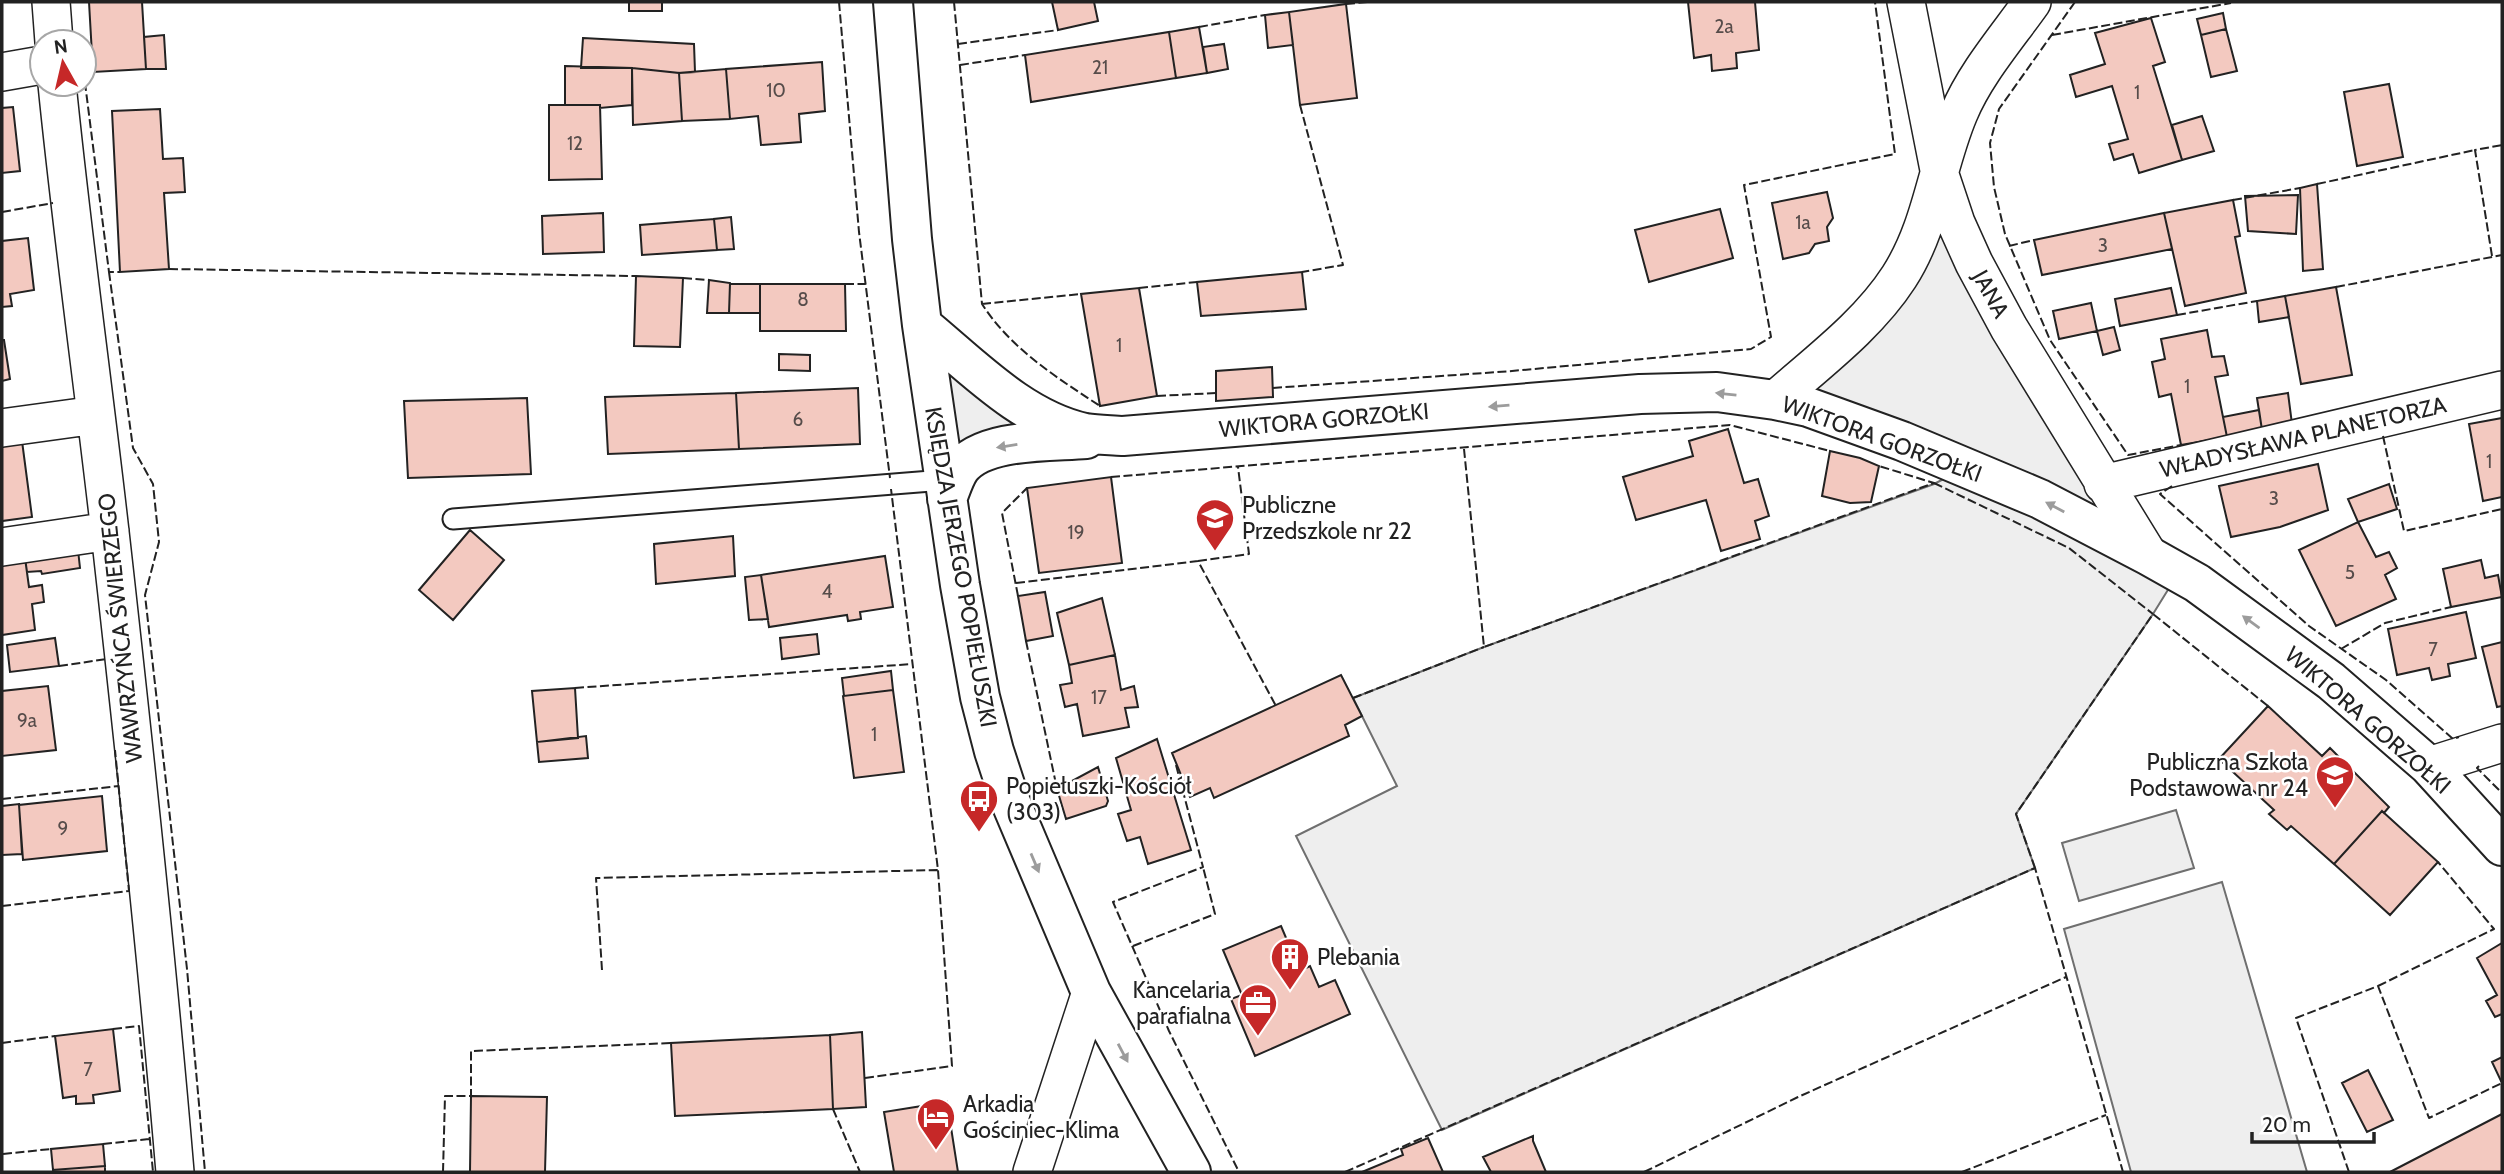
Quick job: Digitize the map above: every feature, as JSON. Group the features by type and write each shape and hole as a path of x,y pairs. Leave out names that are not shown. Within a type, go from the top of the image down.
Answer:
{"main road":[{"name":"KSIĘDZA JERZEGO POPIEŁUSZKI","path":"892,2 922,325 945,490 980,697 1010,803 1091,992 1191,1172"},
{"name":"WIKTORA GORZOŁKI","path":"922,325 1018,404 1054,423 1086,433 1123,436 1640,394 1717,392 1808,407 1902,441 2040,499 2197,583 2331,681 2429,766 2502,846"},
{"path":"945,490 961,467 972,457 988,449 1123,436"}],"street":[{"path":"51,2 53,28"},
{"name":"JANA","path":"1906,2 1940,175 1956,223 1974,263 2010,328 2149,556"},
{"path":"1775,400 1867,317 1898,278 1917,245 1959,112 1984,70 2032,2"},
{"path":"2,72 28,67"},
{"name":"WAWRZYŃCA ŚWIERZEGO","path":"58,98 149,889 175,1172"},
{"name":"WŁADYSŁAWA PLANETORZA","path":"2104,484 2502,390"},
{"path":"2,428 96,415"},
{"path":"2,547 110,531"},
{"path":"2429,766 2502,743"},
{"path":"1032,1172 1091,992"}],"lane":[{"path":"453,519 945,490"}],"shaded area":[{"path":"1956,223 2179,572 2016,814 2035,868 1442,1130 1296,836 1397,786 1353,698 1484,647 1934,484 1965,468 1775,400 1917,245"},
{"path":"922,325 1054,423 961,467"},
{"path":"2176,810 2194,868 2079,901 2062,843"},
{"path":"2222,882 2307,1172 2131,1172 2064,929"}],"building":[{"path":"89,2 142,2 146,69 98,72 98,28 90,28"},
{"path":"629,2 662,2 662,11 629,11"},
{"path":"1052,2 1094,2 1098,21 1058,30"},
{"path":"1688,2 1755,2 1759,50 1736,53 1737,68 1712,71 1711,55 1694,58"},
{"path":"1346,4 1357,98 1300,105 1289,12"},
{"path":"1289,12 1293,45 1268,48 1265,15"},
{"path":"2223,13 2226,29 2201,35 2197,19"},
{"path":"2151,18 2165,62 2153,66 2182,160 2139,173 2133,154 2114,160 2109,144 2128,139 2112,86 2076,97 2070,75 2105,64 2095,33"},
{"path":"1199,27 1207,73 1176,78 1169,32"},
{"path":"2226,29 2237,71 2211,77 2201,35"},
{"path":"1169,32 1176,78 1031,102 1025,55"},
{"path":"164,35 166,69 146,69 144,37"},
{"path":"583,38 694,44 695,72 581,68"},
{"path":"1224,44 1228,69 1207,73 1203,47"},
{"path":"822,62 825,111 799,114 801,142 761,145 758,116 730,119 726,69"},
{"path":"565,66 632,68 632,105 600,108 600,105 565,105"},
{"path":"632,68 679,73 682,121 633,125"},
{"path":"726,69 730,119 682,121 679,73"},
{"path":"2389,84 2403,157 2357,166 2344,92"},
{"path":"549,105 600,105 602,179 549,180"},
{"path":"13,107 20,171 2,173 2,108"},
{"path":"160,109 163,159 183,158 185,192 164,193 169,269 120,272 112,111"},
{"path":"2202,116 2214,151 2182,160 2172,125"},
{"path":"2317,184 2323,269 2303,271 2300,188"},
{"path":"1827,192 1833,218 1827,227 1829,241 1815,244 1809,253 1783,259 1772,203"},
{"path":"2298,195 2296,234 2248,231 2245,196"},
{"path":"2233,200 2240,236 2235,237 2246,293 2185,306 2164,213"},
{"path":"1720,209 1733,258 1649,282 1635,230"},
{"path":"603,213 604,252 543,254 542,216"},
{"path":"2164,213 2172,249 2042,275 2034,240"},
{"path":"731,217 734,249 717,250 714,219"},
{"path":"714,219 717,250 642,255 640,225"},
{"path":"28,238 34,290 10,294 12,306 2,307 2,241"},
{"path":"1302,272 1306,309 1201,316 1197,282"},
{"path":"636,276 683,278 680,347 634,346"},
{"path":"709,280 730,283 729,313 707,313"},
{"path":"730,284 760,284 760,313 729,313"},
{"path":"760,284 845,284 846,331 760,331"},
{"path":"2336,287 2352,375 2301,384 2285,296"},
{"path":"1139,288 1157,396 1100,406 1081,294"},
{"path":"2171,288 2177,315 2120,326 2115,299"},
{"path":"2285,296 2289,317 2259,322 2257,301"},
{"path":"2091,303 2097,331 2059,339 2053,311"},
{"path":"2114,327 2120,350 2103,355 2097,331"},
{"path":"2207,330 2212,357 2224,356 2228,375 2215,377 2227,437 2181,445 2171,394 2159,397 2152,362 2165,359 2161,339"},
{"path":"2,340 10,379 2,381"},
{"path":"779,354 810,355 810,371 779,370"},
{"path":"1272,367 1273,397 1216,401 1216,371"},
{"path":"858,388 860,444 739,449 736,393"},
{"path":"736,393 739,449 608,454 605,397"},
{"path":"2288,393 2292,424 2262,430 2257,398"},
{"path":"527,398 531,474 408,478 404,401"},
{"path":"2259,410 2262,430 2227,437 2223,417"},
{"path":"2502,418 2502,497 2483,501 2469,424"},
{"path":"1728,429 1744,483 1758,479 1769,516 1755,521 1760,539 1721,551 1706,500 1636,520 1623,477 1693,456 1689,441"},
{"path":"22,441 32,517 2,521 2,443"},
{"path":"1830,451 1879,466 1871,502 1850,503 1822,496"},
{"path":"2318,464 2328,510 2280,527 2231,537 2219,486"},
{"path":"1111,477 1122,563 1039,573 1027,488"},
{"path":"2389,484 2397,509 2358,522 2348,499"},
{"path":"2358,522 2376,557 2389,552 2397,568 2385,575 2396,599 2336,626 2299,550"},
{"path":"470,530 504,560 453,620 419,590"},
{"path":"733,536 735,576 656,584 654,544"},
{"path":"78,550 80,568 42,574 41,571 27,572 25,558"},
{"path":"885,556 893,607 860,612 861,619 848,621 847,615 769,627 761,575"},
{"path":"25,558 29,587 42,585 44,602 32,604 35,630 2,635 2,561"},
{"path":"2481,560 2485,578 2498,575 2502,597 2451,607 2443,569"},
{"path":"761,575 768,619 749,620 745,577"},
{"path":"1045,592 1053,636 1026,641 1018,596"},
{"path":"1102,598 1115,655 1069,665 1057,613"},
{"path":"2466,612 2476,658 2448,664 2450,676 2432,680 2429,668 2397,675 2388,629"},
{"path":"817,634 819,654 782,659 780,638"},
{"path":"55,638 59,666 10,672 7,645"},
{"path":"2502,642 2502,706 2497,707 2482,647"},
{"path":"1115,655 1121,690 1134,686 1138,707 1125,708 1129,727 1083,736 1077,704 1065,707 1060,685 1072,683 1069,665"},
{"path":"891,671 893,690 844,696 842,678"},
{"path":"1341,675 1362,716 1345,725 1349,736 1214,798 1210,788 1190,797 1172,753"},
{"path":"48,686 56,750 2,756 2,691"},
{"path":"575,688 578,738 537,742 532,691"},
{"path":"893,690 904,772 854,778 843,696"},
{"path":"2268,706 2322,756 2330,748 2389,807 2384,813 2382,811 2334,864 2291,826 2287,830 2269,814 2274,810 2219,759"},
{"path":"586,736 588,758 539,762 537,742"},
{"path":"1157,739 1191,850 1148,864 1140,837 1127,841 1118,814 1131,810 1116,758"},
{"path":"1098,767 1108,801 1106,806 1066,819 1057,789"},
{"path":"102,796 107,851 23,860 19,805"},
{"path":"19,804 22,854 2,855 2,806"},
{"path":"2382,811 2438,862 2390,915 2334,864"},
{"name":"Plebania","path":"1281,926 1300,971 1310,966 1319,987 1335,980 1350,1014 1255,1056 1231,999 1242,995 1223,950"},
{"path":"2502,943 2502,1014 2495,1017 2486,1001 2497,995 2477,958"},
{"path":"113,1029 120,1091 93,1095 94,1103 76,1104 76,1096 63,1098 55,1036"},
{"path":"862,1032 866,1107 833,1109 830,1035"},
{"path":"830,1035 833,1109 675,1116 671,1043"},
{"path":"2502,1057 2502,1081 2501,1081 2492,1062"},
{"path":"2368,1070 2393,1120 2367,1132 2342,1083"},
{"path":"471,1096 547,1097 545,1172 470,1172"},
{"path":"947,1102 958,1172 894,1172 884,1112"},
{"path":"2502,1114 2502,1172 2390,1172"},
{"path":"1533,1136 1546,1172 1491,1172 1483,1157"},
{"path":"1428,1138 1443,1172 1362,1172 1403,1155 1401,1149"},
{"path":"103,1144 105,1166 53,1170 51,1149"},
{"path":"105,1166 105,1172 53,1172 53,1170"}],"fence":[{"path":"839,2 859,232 890,478"},
{"path":"954,2 982,304 1020,348 1100,406"},
{"path":"1346,4 1368,2"},
{"path":"1273,388 1512,371 1751,349 1771,337 1744,185 1895,154 1875,2"},
{"path":"2075,2 1999,109 1990,143 1994,187 2005,234 2050,340 2128,455 2181,445"},
{"path":"2052,35 2231,3"},
{"path":"1199,27 1265,15"},
{"path":"958,44 1058,30"},
{"path":"960,65 1025,55"},
{"path":"87,98 109,272 120,272"},
{"path":"1300,105 1343,265 1302,272"},
{"path":"2492,256 2475,150 2502,145"},
{"path":"2317,184 2475,150"},
{"path":"2233,200 2300,188"},
{"path":"2,212 53,203"},
{"path":"2009,246 2034,240"},
{"path":"2336,287 2502,255"},
{"path":"169,269 636,276"},
{"path":"109,272 133,448 153,484 159,542 145,595 187,969 205,1172"},
{"path":"683,278 709,280"},
{"path":"1139,288 1197,282"},
{"path":"845,284 866,284"},
{"path":"982,304 1081,294"},
{"path":"2177,315 2257,301"},
{"path":"1157,396 1216,393"},
{"path":"1111,477 1730,425 1830,451"},
{"path":"2383,436 2404,531 2502,509"},
{"path":"1464,449 1484,647 1934,483 1879,466"},
{"path":"1198,561 1249,554 1238,467"},
{"path":"1934,483 2069,548 2153,614"},
{"path":"2172,486 2160,494 2309,626 2386,680 2453,739 2459,737"},
{"path":"1018,596 1002,513 1027,488"},
{"path":"865,1078 952,1066 938,870 891,489"},
{"path":"1016,583 1198,561 1276,706"},
{"path":"2341,649 2385,623 2451,607"},
{"path":"2035,868 2016,814 2153,614 2268,706"},
{"path":"1026,641 1057,789"},
{"path":"1353,698 1484,647"},
{"path":"59,666 107,659"},
{"path":"575,688 912,664"},
{"path":"2,906 129,891 115,750"},
{"path":"1176,765 1203,867 1113,902 1169,1031 1239,1172"},
{"path":"2479,766 2477,768 2502,793"},
{"path":"2,799 119,786"},
{"path":"2378,986 2494,929 2438,862"},
{"path":"1133,946 1215,914 1203,867"},
{"path":"1345,1172 2035,868 2123,1172"},
{"path":"602,970 596,878 938,870"},
{"path":"1644,1172 1798,1097 2066,977"},
{"path":"2349,1172 2296,1018 2378,986 2429,1118 2502,1083"},
{"path":"113,1029 139,1026 153,1172"},
{"path":"2,1043 55,1036"},
{"path":"443,1172 445,1096 471,1096 471,1051 671,1043"},
{"path":"833,1109 860,1172"},
{"path":"1962,1172 2106,1115"},
{"path":"103,1144 149,1139"},
{"path":"3,1154 51,1149"}],"place":[{"name":"Publiczne Przedszkole nr 22","path":"1215,552"},
{"name":"Publiczna Szkoła Podstawowa nr 24","path":"2335,809"},
{"name":"Popiełuszki-Kościół (303)","path":"979,833"},
{"name":"Plebania","path":"1290,991"},
{"name":"Kancelaria parafialna","path":"1258,1037"},
{"name":"Arkadia Gościniec-Klima","path":"936,1151"}]}
